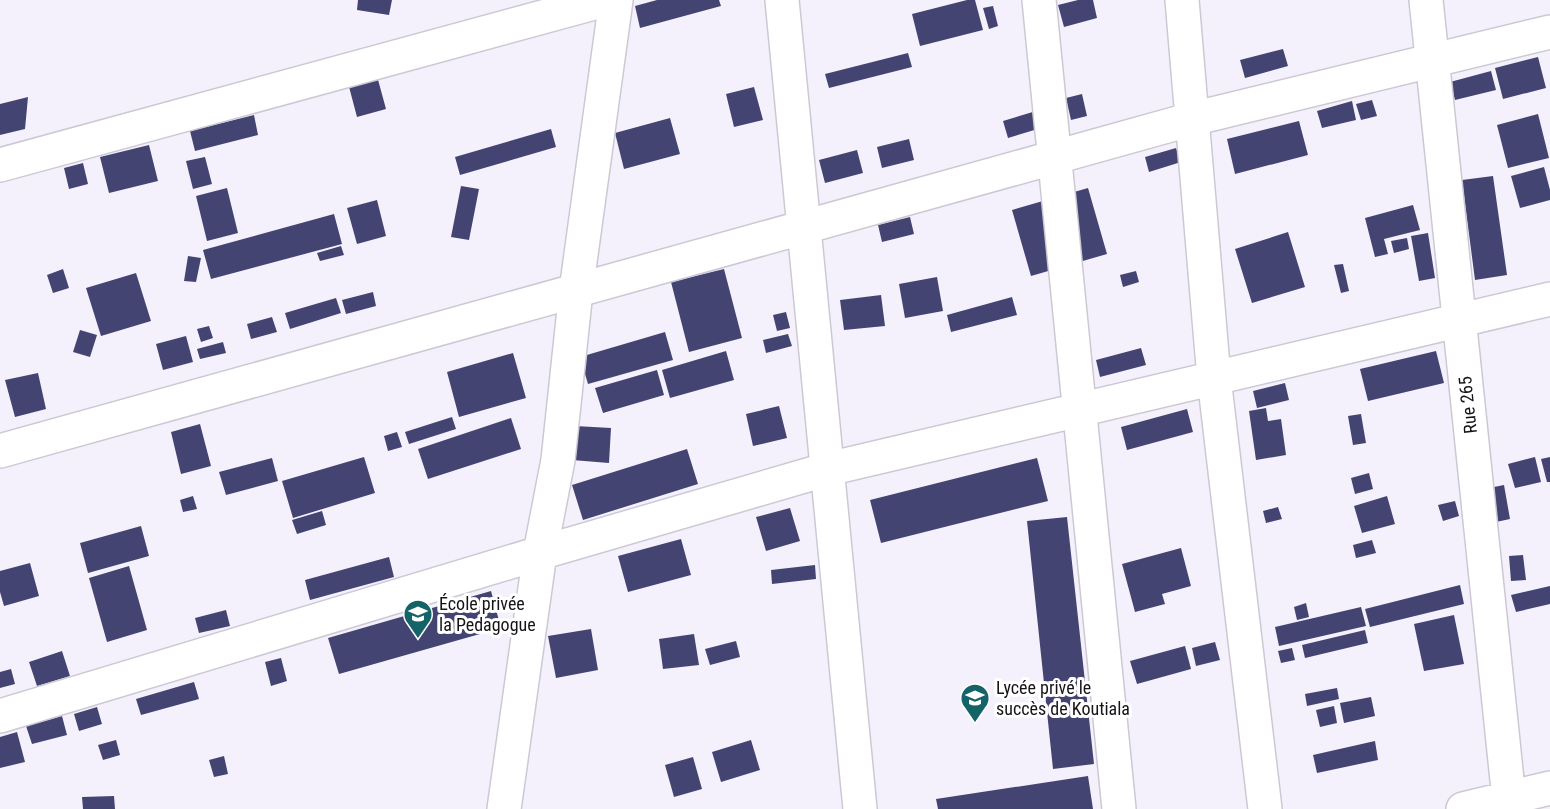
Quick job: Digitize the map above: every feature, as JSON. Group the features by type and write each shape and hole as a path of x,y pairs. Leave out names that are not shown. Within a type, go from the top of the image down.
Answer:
{"street":[{"path":"0,165 605,0"},
{"path":"504,809 540,553 558,460 576,291 616,0"},
{"path":"782,0 860,809"},
{"path":"1039,0 1119,809"},
{"path":"1182,0 1214,378 1265,809"},
{"name":"Rue 265","path":"1426,0 1509,804"},
{"path":"0,451 1192,119 1550,32"},
{"path":"0,716 540,553 828,469 1550,298"},
{"path":"1463,809 1509,804 1550,788"}],"building":[{"path":"358,0 392,0 389,15 357,10"},
{"path":"657,0 719,0 721,6 640,28 635,6"},
{"path":"975,0 983,30 920,46 912,14"},
{"path":"1078,0 1093,0 1097,18 1064,27 1058,5"},
{"path":"993,6 998,26 989,29 983,8"},
{"path":"1283,49 1288,66 1245,78 1240,60"},
{"path":"908,53 912,67 829,88 825,74"},
{"path":"1538,57 1546,88 1503,99 1495,68"},
{"path":"1491,71 1496,90 1455,100 1450,82"},
{"path":"377,76 386,109 357,117 348,83"},
{"path":"754,87 763,120 734,127 726,94"},
{"path":"1082,94 1087,116 1071,120 1066,98"},
{"path":"28,97 25,129 0,135 0,104"},
{"path":"1372,100 1377,116 1361,120 1356,104"},
{"path":"1352,101 1356,120 1322,128 1317,111"},
{"path":"1036,111 1041,128 1008,138 1003,121"},
{"path":"1538,114 1549,158 1508,168 1497,125"},
{"path":"254,115 258,135 195,151 190,131"},
{"path":"670,118 680,154 624,169 615,133"},
{"path":"1299,121 1308,155 1235,174 1227,139"},
{"path":"551,129 556,147 460,175 455,157"},
{"path":"909,139 914,160 882,168 877,147"},
{"path":"149,145 158,181 109,193 100,157"},
{"path":"1176,148 1181,162 1149,172 1145,157"},
{"path":"857,150 863,173 825,183 819,160"},
{"path":"205,157 212,184 193,189 186,161"},
{"path":"83,163 88,184 69,189 64,168"},
{"path":"1544,167 1550,200 1520,208 1511,176"},
{"path":"1493,176 1507,275 1475,280 1462,180"},
{"path":"461,186 479,189 469,240 451,237"},
{"path":"227,188 238,233 207,241 196,196"},
{"path":"1088,188 1107,254 1031,276 1012,210"},
{"path":"377,200 386,236 357,244 347,208"},
{"path":"1413,205 1420,230 1384,239 1388,254 1375,257 1365,218"},
{"path":"334,214 342,244 211,279 203,250"},
{"path":"910,217 914,234 882,242 878,225"},
{"path":"1288,232 1305,287 1252,303 1235,249"},
{"path":"1428,233 1435,278 1419,281 1411,236"},
{"path":"1407,238 1409,249 1394,253 1391,241"},
{"path":"341,246 344,255 320,261 317,253"},
{"path":"188,256 201,258 196,282 184,281"},
{"path":"1343,264 1349,291 1341,293 1334,265"},
{"path":"63,269 69,288 53,293 47,275"},
{"path":"724,269 742,338 689,352 671,282"},
{"path":"1136,271 1139,282 1123,287 1120,275"},
{"path":"136,273 151,321 101,336 86,288"},
{"path":"937,277 943,311 905,318 899,284"},
{"path":"373,292 376,306 346,314 342,300"},
{"path":"881,295 885,326 844,330 840,300"},
{"path":"1012,297 1017,315 951,332 947,315"},
{"path":"336,298 341,313 290,329 285,313"},
{"path":"786,312 790,328 777,331 773,315"},
{"path":"272,317 277,332 251,339 247,324"},
{"path":"209,326 213,338 201,342 197,329"},
{"path":"80,330 97,335 90,357 73,352"},
{"path":"665,332 673,360 588,384 580,357"},
{"path":"788,334 792,346 766,353 763,340"},
{"path":"186,336 193,362 163,370 156,344"},
{"path":"223,342 226,353 200,359 197,349"},
{"path":"1141,348 1146,365 1100,377 1096,360"},
{"path":"726,351 734,380 670,398 662,370"},
{"path":"1436,351 1444,383 1368,401 1360,369"},
{"path":"513,353 526,398 459,417 447,372"},
{"path":"657,370 664,395 603,413 595,388"},
{"path":"38,373 46,409 15,417 5,380"},
{"path":"1285,383 1289,400 1257,408 1253,391"},
{"path":"779,406 787,438 753,446 746,414"},
{"path":"1266,408 1268,421 1281,419 1286,455 1256,460 1249,411"},
{"path":"1187,409 1193,432 1127,450 1121,427"},
{"path":"1361,414 1366,443 1353,445 1348,416"},
{"path":"452,417 456,429 409,444 405,432"},
{"path":"511,418 521,449 428,479 418,449"},
{"path":"200,424 211,466 181,474 171,432"},
{"path":"575,426 611,428 609,463 572,460"},
{"path":"397,432 402,447 388,451 384,436"},
{"path":"687,449 698,484 583,520 572,485"},
{"path":"364,457 375,493 293,518 282,481"},
{"path":"1535,457 1541,482 1515,488 1508,464"},
{"path":"1550,457 1550,482 1547,482 1541,459"},
{"path":"272,458 278,481 226,495 219,472"},
{"path":"1037,458 1048,501 881,543 870,500"},
{"path":"1369,473 1373,489 1355,494 1351,478"},
{"path":"1504,485 1510,519 1496,522 1489,488"},
{"path":"193,496 197,509 183,512 180,500"},
{"path":"1387,496 1395,524 1362,533 1354,506"},
{"path":"1455,501 1459,516 1443,521 1438,505"},
{"path":"1278,507 1282,519 1266,523 1263,511"},
{"path":"790,508 800,541 766,551 756,517"},
{"path":"322,511 326,525 297,534 292,520"},
{"path":"1067,517 1094,764 1053,769 1027,521"},
{"path":"141,526 149,556 88,573 80,543"},
{"path":"681,539 691,575 628,592 618,556"},
{"path":"1372,540 1376,553 1356,558 1353,545"},
{"path":"1181,548 1191,586 1162,594 1165,604 1135,612 1122,564"},
{"path":"1523,555 1526,580 1511,581 1509,556"},
{"path":"389,557 394,577 310,600 305,580"},
{"path":"30,563 39,596 4,606 0,592 0,571"},
{"path":"815,565 816,579 772,584 771,570"},
{"path":"129,566 147,630 107,642 89,578"},
{"path":"1460,585 1464,604 1370,627 1365,609"},
{"path":"1550,586 1550,604 1516,612 1511,595"},
{"path":"491,591 501,628 339,674 328,638"},
{"path":"1306,603 1309,617 1297,620 1294,607"},
{"path":"1361,607 1366,626 1279,646 1275,627"},
{"path":"226,610 230,626 199,633 195,618"},
{"path":"1454,615 1464,664 1424,671 1414,624"},
{"path":"591,629 598,670 556,678 548,636"},
{"path":"1365,630 1368,643 1305,658 1302,645"},
{"path":"694,634 699,665 663,669 659,639"},
{"path":"736,641 740,657 710,665 705,649"},
{"path":"1215,642 1220,660 1196,666 1192,648"},
{"path":"1185,646 1191,669 1137,684 1130,661"},
{"path":"1292,648 1295,660 1281,663 1278,651"},
{"path":"62,651 70,676 37,686 29,662"},
{"path":"281,658 287,681 271,686 265,662"},
{"path":"11,669 15,684 0,688 0,672"},
{"path":"194,682 199,699 141,715 136,699"},
{"path":"1337,688 1339,699 1307,706 1305,694"},
{"path":"1371,697 1375,716 1344,723 1340,703"},
{"path":"1334,706 1337,723 1320,727 1316,710"},
{"path":"97,707 102,724 79,731 74,714"},
{"path":"62,716 67,735 32,744 26,726"},
{"path":"17,732 25,762 0,768 0,737"},
{"path":"116,740 120,755 103,760 98,745"},
{"path":"751,740 760,770 721,782 712,752"},
{"path":"1375,741 1378,760 1317,773 1313,755"},
{"path":"224,756 228,774 214,777 209,760"},
{"path":"693,757 702,789 674,797 665,765"},
{"path":"1088,776 1093,809 938,809 936,799"},
{"path":"114,796 115,809 83,809 82,797"}],"place":[{"name":"École privée la Pedagogue","path":"418,640"},
{"name":"Lycée privé le succès de Koutiala","path":"975,724"}]}
